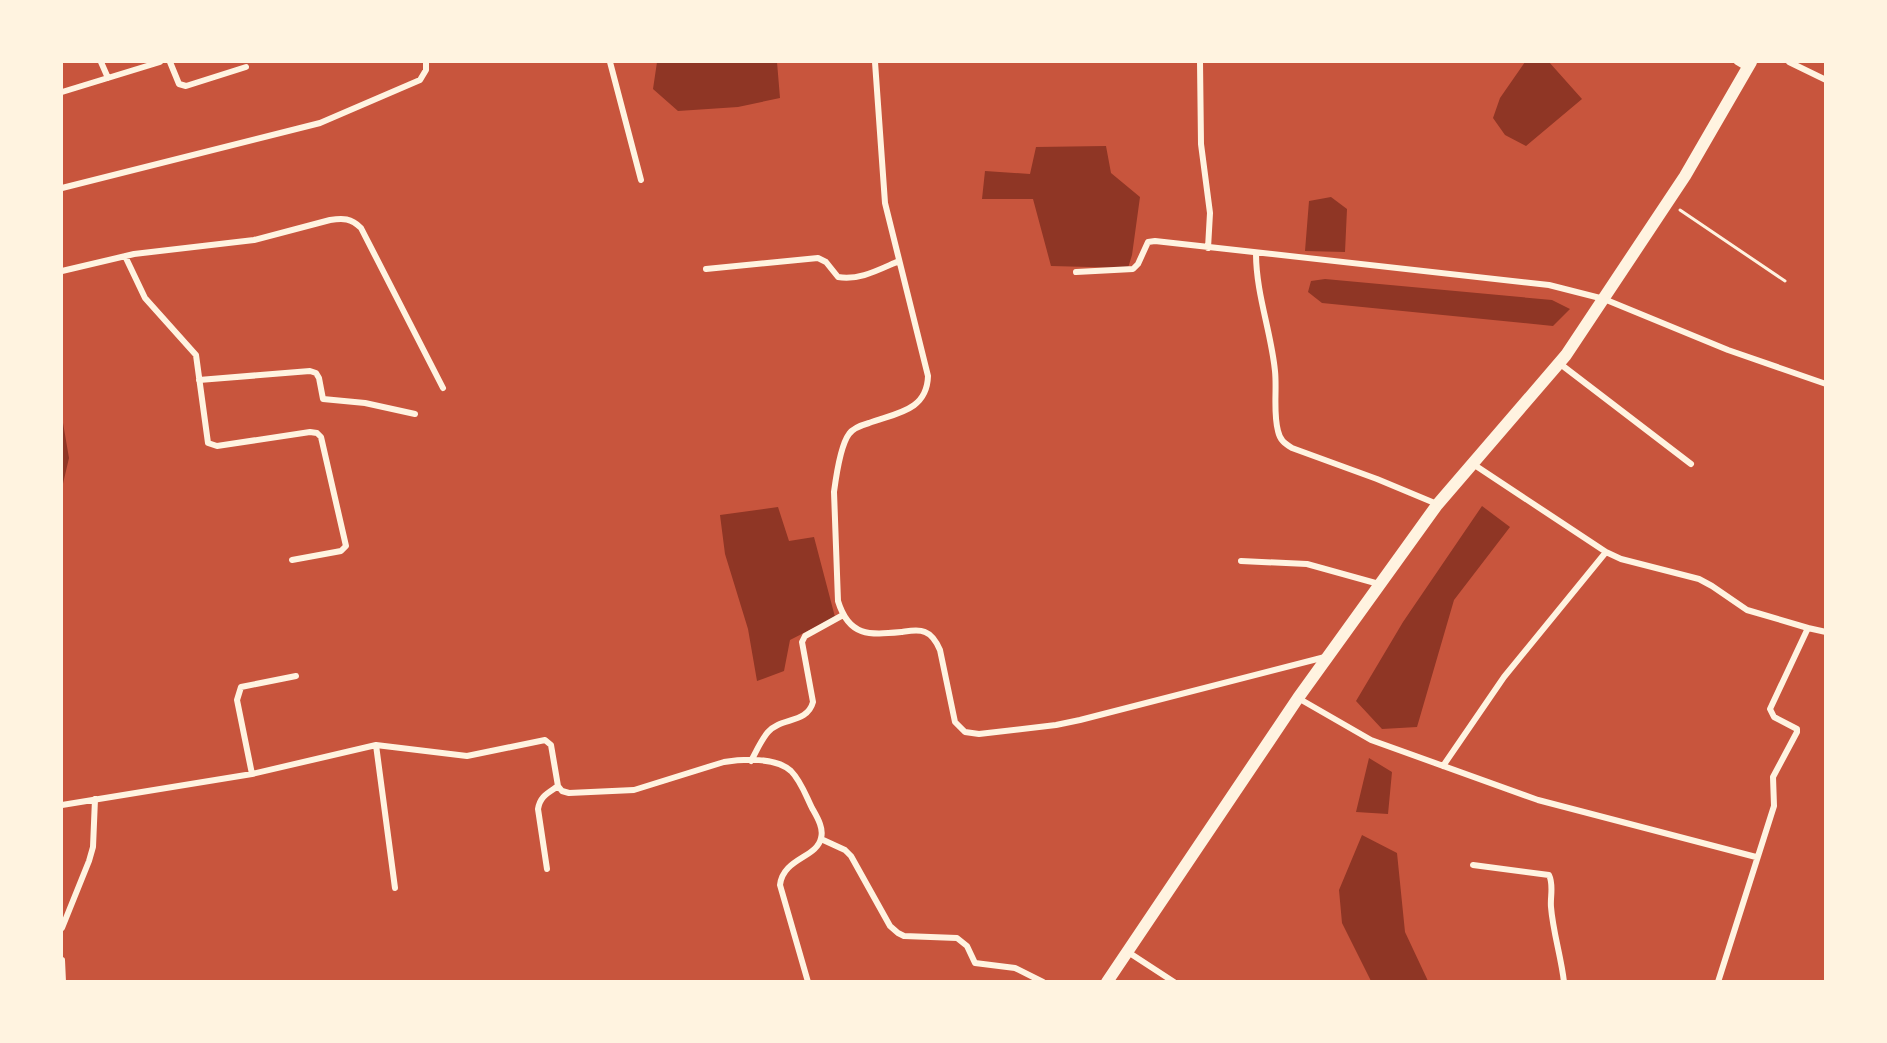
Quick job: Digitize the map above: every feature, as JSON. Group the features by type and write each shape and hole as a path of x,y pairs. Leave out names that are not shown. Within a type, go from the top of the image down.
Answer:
{"main road":[{"path":"1107,981 1298,698 1437,505 1559,363 1604,299 1702,148 1745,64"}],"street":[{"path":"101,62 108,78"},
{"path":"62,92 160,62"},
{"path":"170,62 179,84 186,86 246,67"},
{"path":"62,188 320,123 420,80 426,70 426,62"},
{"path":"610,62 641,180"},
{"path":"874,62 885,203 928,376 928,387 923,398 912,408 860,426 849,433 844,446 834,492 838,601 847,622 858,630 868,633 917,630 927,633 935,640 940,650 955,722 964,732 979,734 1072,722 1329,656"},
{"path":"1200,62 1201,144 1210,213 1208,248"},
{"path":"1790,62 1826,80"},
{"path":"62,271 125,256 254,240 342,218 353,221 360,228 443,388"},
{"path":"1076,272 1133,269 1138,264 1148,242 1549,285 1604,299 1728,350 1826,384"},
{"path":"1256,253 1258,287 1274,363 1277,429 1281,441 1292,448 1377,479 1437,505"},
{"path":"125,256 152,308 196,355 206,436 211,446 310,432 317,432 321,437 346,546 341,551 292,560"},
{"path":"706,269 818,258 826,262 838,277 847,279 857,278 899,261"},
{"path":"1559,363 1691,464"},
{"path":"199,380 310,371 316,373 319,378 323,399 365,403 415,414"},
{"path":"1472,464 1606,552 1621,559 1699,579 1747,610 1826,632"},
{"path":"1443,766 1504,677 1606,552"},
{"path":"1241,561 1307,564 1380,584"},
{"path":"751,761 767,733 774,727 798,719 811,709 813,702 802,642 805,636 843,615"},
{"path":"1718,981 1774,806 1773,777 1797,732 1797,729 1774,717 1770,709 1808,628"},
{"path":"252,774 237,700 241,687 296,676"},
{"path":"1298,698 1371,740 1538,800 1756,857"},
{"path":"62,805 252,774 376,745 467,756 545,740 551,745 558,786 562,791 569,793 634,790 724,762 751,761 780,764 791,771 798,780 819,821 821,839 818,846 781,875 780,885 808,981"},
{"path":"376,745 395,888"},
{"path":"547,869 538,809 539,801 542,796 558,786"},
{"path":"62,928 93,847 95,799"},
{"path":"821,839 845,850 890,926 898,933 904,936 957,938 967,946 975,963 1015,968 1043,981"},
{"path":"1473,865 1549,875 1552,882 1552,917 1564,981"},
{"path":"1127,951 1174,981"},
{"path":"62,960 63,981"}],"path":[{"path":"1668,202 1785,281"}],"shaded area":[{"path":"657,62 777,62 780,98 738,107 678,111 653,89"},
{"path":"1525,62 1549,62 1582,99 1526,146 1505,135 1493,118 1500,98"},
{"path":"1106,146 1111,173 1140,197 1128,268 1051,266 1033,199 982,199 985,171 1030,174 1036,147"},
{"path":"1331,197 1347,209 1345,252 1305,251 1309,201"},
{"path":"1325,279 1552,300 1570,309 1553,326 1322,303 1308,292 1311,281"},
{"path":"62,417 69,458 62,488"},
{"path":"1482,506 1510,527 1454,600 1417,727 1382,729 1356,701 1403,622"},
{"path":"778,507 789,541 814,537 835,617 790,640 784,671 757,681 748,629 725,554 720,515"},
{"path":"1369,758 1392,772 1388,814 1356,812"},
{"path":"1362,835 1397,853 1405,932 1428,981 1371,981 1342,923 1339,890"}]}
